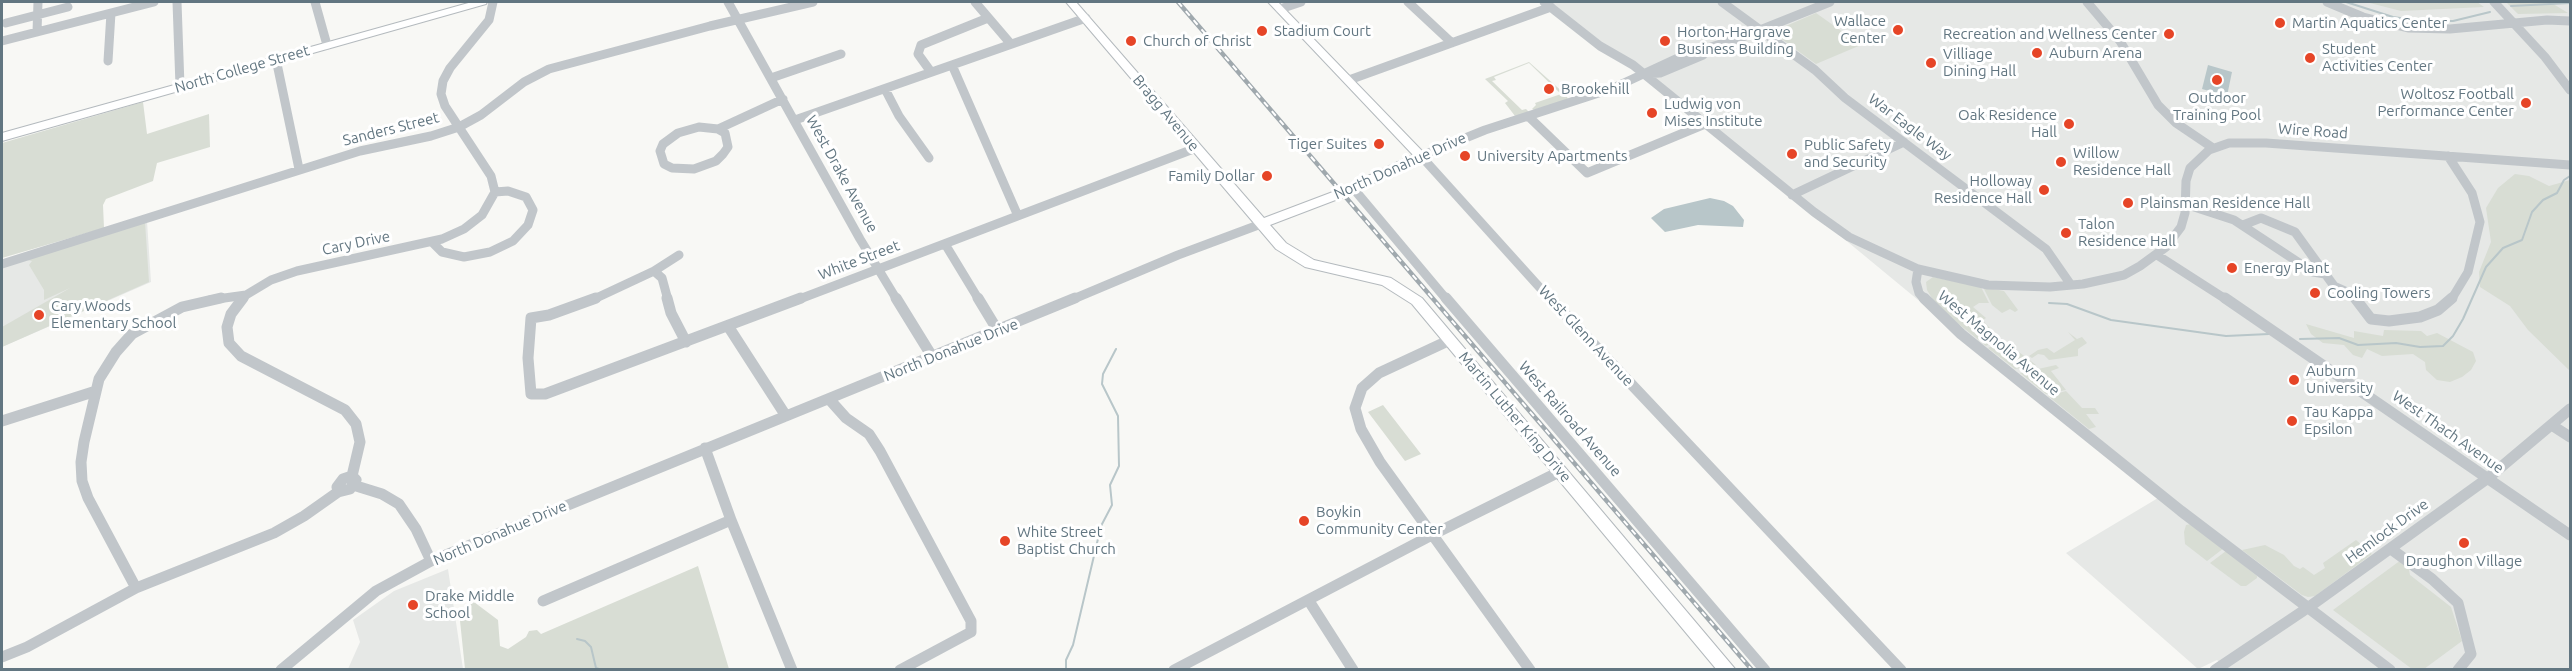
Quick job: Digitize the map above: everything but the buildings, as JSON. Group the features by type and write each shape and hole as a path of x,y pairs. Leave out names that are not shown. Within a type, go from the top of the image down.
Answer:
{"main road":[{"name":"North College Street","path":"2,137 482,2"},
{"name":"Bragg Avenue","path":"1071,2 1261,224"},
{"name":"West Glenn Avenue","path":"1276,5 1421,156"},
{"name":"North Donahue Drive","path":"1261,224 1353,188 1421,156"},
{"name":"Martin Luther King Drive","path":"1261,224 1281,246 1299,259 1322,268 1372,276 1402,289 1417,301 1728,669"}],"street":[{"path":"37,32 38,2"},
{"path":"2,41 154,2"},
{"path":"177,2 180,86"},
{"path":"315,2 327,45"},
{"path":"432,242 442,252 464,257 490,252 513,241 528,225 533,210 526,197 508,191 495,192 491,176 445,106 441,94 443,81 450,68 489,20 493,2"},
{"name":"West Drake Avenue","path":"728,2 879,269 933,358"},
{"name":"Sanders Street","path":"2,264 360,151 431,136 459,127 481,115 524,82 549,69 738,19 813,2"},
{"path":"975,2 1010,43"},
{"path":"1276,5 1301,2"},
{"path":"1408,2 1452,43"},
{"name":"War Eagle Way","path":"1722,2 1815,70 1845,98 2046,249 2071,285"},
{"name":"North Donahue Drive","path":"1421,156 1485,130 1595,94 1644,74 1659,73 1830,2"},
{"path":"1349,80 1452,43 1548,4 1600,46 1624,59 1644,74 1792,195 1838,230 1861,244 1918,268 1988,285 2071,285 2105,281 2124,275 2157,255 2181,226 2186,204 2186,180 2190,168 2213,148 2176,123 2158,105 2120,41 2087,2"},
{"path":"2327,2 2363,17 2408,28 2450,28 2547,20 2571,21"},
{"path":"2494,2 2516,24 2571,90"},
{"path":"6,23 69,7"},
{"path":"108,61 111,12"},
{"path":"1737,40 1745,29 1738,14"},
{"path":"931,72 918,54 921,45 988,18"},
{"path":"795,120 1086,18"},
{"path":"771,78 841,54"},
{"path":"276,59 299,170"},
{"path":"952,64 1018,216"},
{"path":"885,89 899,116 929,158"},
{"path":"718,129 725,134 728,147 716,161 705,166 682,170 672,168 660,158 663,144 678,133 699,127 718,129 783,99"},
{"path":"1528,116 1587,173 1705,124"},
{"path":"1792,195 1904,142"},
{"name":"Wire Road","path":"2213,148 2229,143 2254,142 2571,165"},
{"name":"White Street","path":"654,270 600,297 558,312 531,318 528,358 531,394 545,394 686,342 1196,148"},
{"name":"West Glenn Avenue","path":"1421,156 1592,344 1901,669"},
{"path":"2243,225 2261,218 2295,232 2334,286 2352,294 2371,319 2389,321 2420,317 2438,310 2451,300 2468,272 2480,222 2472,193 2448,156"},
{"name":"West Railroad Avenue","path":"1353,188 1538,408 1604,481 1653,542 1764,669"},
{"name":"Cary Drive","path":"353,481 360,442 357,424 345,410 241,356 228,343 227,327 231,314 246,295 271,280 297,271 432,242 464,229 490,204 495,192"},
{"path":"2186,204 2234,220 2313,272 2325,273"},
{"name":"North Donahue Drive","path":"281,669 376,591 431,561 705,448 933,358 1178,255 1261,224"},
{"path":"945,244 998,331"},
{"path":"679,255 654,270 662,278 671,313 686,342"},
{"name":"West Thach Avenue","path":"2157,255 2262,322 2571,536"},
{"name":"West Magnolia Avenue","path":"1918,268 1916,282 1919,293 1953,327 2181,511 2390,669"},
{"path":"136,588 88,498 82,481 81,462 84,442 99,379 116,352 132,334 156,319 191,304 246,295"},
{"path":"728,326 786,416"},
{"path":"1450,340 1378,373 1362,388 1355,408 1361,429 1376,455 1530,669"},
{"path":"2,422 96,391"},
{"path":"829,399 846,418 869,434 875,443 971,621 971,632 900,669"},
{"name":"Hemlock Drive","path":"2215,669 2391,549 2488,478 2571,409"},
{"path":"2553,426 2571,437"},
{"path":"705,448 730,520 792,669"},
{"path":"1174,669 1561,471"},
{"path":"2,657 27,647 136,588 274,533 304,516 338,492 337,487 343,479 353,481 399,504 416,529 431,561"},
{"path":"543,601 730,520"},
{"path":"2391,549 2451,595 2458,603 2471,654 2458,669"},
{"path":"1309,601 1353,669"}],"shaded area":[{"name":"Auburn University","path":"1544,2 2570,2 2570,669 2228,670 2217,660 2198,669 2066,553 2158,498 1654,82"},
{"path":"2366,2 2477,2 2484,7 2401,11"},
{"path":"2506,2 2550,2 2568,13 2518,14"},
{"path":"1816,13 1861,45 1816,64 1772,32"},
{"path":"1529,62 1568,99 1532,109 1535,103 1561,94 1529,63 1494,77 1496,80 1492,81 1522,110 1526,109 1529,112 1515,116 1505,103 1508,101 1485,79"},
{"name":"Outdoor Training Pool","path":"2208,65 2232,72 2227,96 2202,89"},
{"path":"143,102 147,134 209,114 210,147 157,163 153,181 106,199 103,205 104,228 2,258 2,143"},
{"path":"2515,174 2529,176 2549,186 2570,180 2570,371 2528,330 2510,306 2480,287 2479,272 2491,242 2486,208 2498,188"},
{"path":"1710,198 1733,206 1744,220 1743,227 1698,225 1665,232 1651,218 1664,209"},
{"name":"Cary Woods Elementary School","path":"147,221 151,282 2,347 2,266"},
{"name":"Cary Woods Elementary School","path":"145,222 149,282 2,347 2,327 70,288 44,300 44,290 29,265 32,261 27,260"},
{"path":"1933,277 1981,287 1989,303 1979,303 1973,307 1986,318 1983,320 1985,323 2000,338 1986,346 1950,317 1933,300 1927,290 1926,282"},
{"path":"1983,287 2004,291 2018,310 2015,312 2010,309 2002,313 1992,305"},
{"path":"2306,324 2354,338 2354,331 2383,336 2384,330 2421,331 2427,336 2437,333 2473,352 2476,361 2471,370 2462,377 2450,382 2437,380 2426,370 2425,362 2413,354 2382,356 2367,349 2362,358 2353,355 2344,345 2323,343 2311,334"},
{"path":"2068,332 2077,339 2082,337 2087,343 2078,349 2078,356 2049,360 2044,355 2038,354 2032,358 2029,356 2038,350 2047,348 2054,353 2075,340"},
{"path":"2004,341 2036,365 2015,369 1988,348"},
{"path":"2056,365 2059,368 2051,371 2066,390 2046,394 2020,373"},
{"path":"2066,391 2082,408 2095,408 2099,414 2086,414 2096,427 2089,429 2048,396"},
{"path":"1383,405 1421,454 1405,461 1368,412"},
{"path":"2191,524 2224,548 2207,561 2185,544 2186,525"},
{"path":"2356,540 2372,554 2315,596 2308,597 2302,595 2242,550 2265,545 2284,555 2294,566 2300,569 2303,567 2314,575 2325,568 2323,563"},
{"path":"2226,551 2257,578 2246,586 2241,586 2210,563"},
{"path":"2401,560 2408,565 2410,575 2451,607 2462,641 2424,669 2412,669 2333,610"},
{"path":"698,566 729,669 465,669 459,611 474,602 498,620 500,646 508,649 526,637 529,631 537,630 541,634"},
{"name":"Drake Middle School","path":"448,569 463,669 348,669 360,642 353,620 394,591"}],"waterway":[{"path":"2346,2 2393,17 2421,21 2453,21 2490,12"},
{"path":"2511,6 2570,3"},
{"path":"2300,339 2339,338 2358,345 2396,343 2420,347 2443,346 2453,336 2463,319 2486,267 2503,248 2522,240 2532,212 2543,200 2557,193 2564,180 2570,176"},
{"path":"2049,303 2067,304 2111,320 2226,336 2269,334"},
{"path":"1066,670 1066,660 1073,645 1101,526 1112,505 1110,485 1119,466 1118,416 1102,384 1103,374 1116,349"},
{"path":"577,639 585,641 591,647 596,668 602,670"}],"railway":[{"path":"1178,2 1752,670"}],"place":[{"name":"Martin Aquatics Center","path":"2280,23"},
{"name":"Wallace Center","path":"1898,30"},
{"name":"Stadium Court","path":"1262,31"},
{"name":"Recreation and Wellness Center","path":"2169,34"},
{"name":"Church of Christ","path":"1131,41"},
{"name":"Horton-Hargrave Business Building","path":"1665,41"},
{"name":"Auburn Arena","path":"2037,53"},
{"name":"Student Activities Center","path":"2310,58"},
{"name":"Villiage Dining Hall","path":"1931,63"},
{"name":"Outdoor Training Pool","path":"2217,80"},
{"name":"Brookehill","path":"1549,89"},
{"name":"Woltosz Football Performance Center","path":"2526,103"},
{"name":"Ludwig von Mises Institute","path":"1652,113"},
{"name":"Oak Residence Hall","path":"2069,124"},
{"name":"Tiger Suites","path":"1379,144"},
{"name":"Public Safety and Security","path":"1792,154"},
{"name":"University Apartments","path":"1465,156"},
{"name":"Willow Residence Hall","path":"2061,162"},
{"name":"Family Dollar","path":"1267,176"},
{"name":"Holloway Residence Hall","path":"2044,190"},
{"name":"Plainsman Residence Hall","path":"2128,203"},
{"name":"Talon Residence Hall","path":"2066,233"},
{"name":"Energy Plant","path":"2232,268"},
{"name":"Cooling Towers","path":"2315,293"},
{"name":"Cary Woods Elementary School","path":"39,315"},
{"name":"Auburn University","path":"2294,380"},
{"name":"Tau Kappa Epsilon","path":"2292,421"},
{"name":"Boykin Community Center","path":"1304,521"},
{"name":"White Street Baptist Church","path":"1005,541"},
{"name":"Draughon Village","path":"2464,543"},
{"name":"Drake Middle School","path":"413,605"}]}
